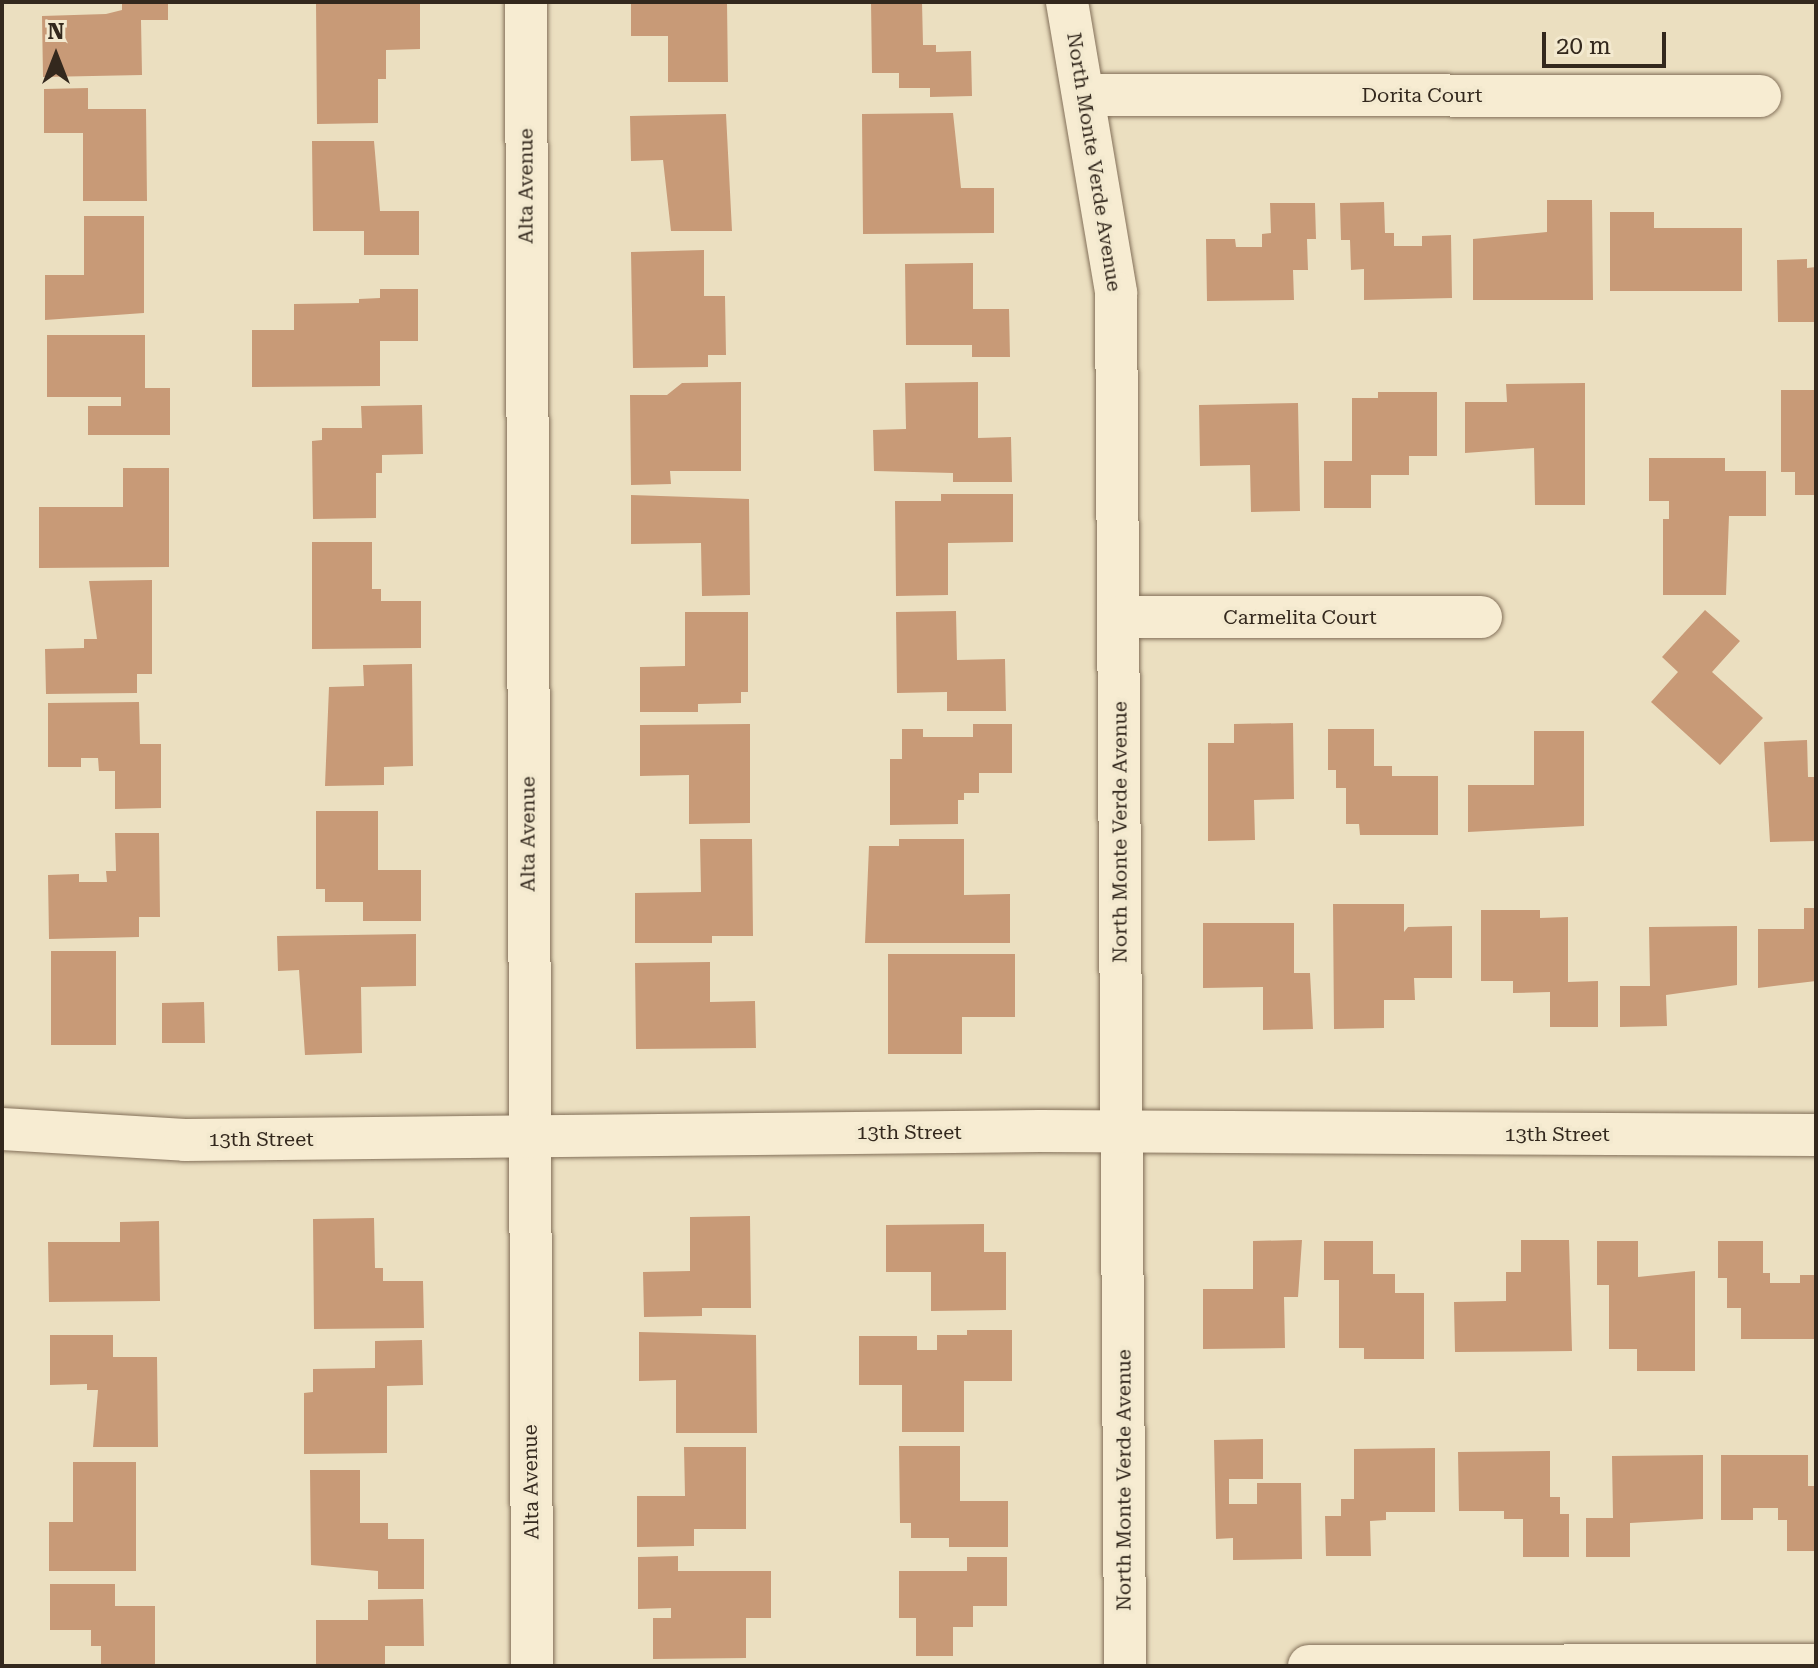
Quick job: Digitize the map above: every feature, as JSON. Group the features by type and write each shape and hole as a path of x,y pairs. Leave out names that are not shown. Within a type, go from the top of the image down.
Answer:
{"street":[{"name":"Alta Avenue","path":"526,2 532,1666"},
{"name":"North Monte Verde Avenue","path":"1067,2 1116,293 1119,1131 1125,1666"},
{"name":"Dorita Court","path":"1085,95 1760,96"},
{"name":"Carmelita Court","path":"1118,617 1481,617"},
{"name":"13th Street","path":"2,1129 185,1140 1119,1131 1816,1135"},
{"path":"1309,1666 1816,1665"}],"building":[{"path":"122,2 168,2 168,20 141,20 142,75 43,77 42,16 106,14 122,10"},
{"path":"631,2 727,2 728,82 668,82 668,36 631,36"},
{"path":"871,2 922,2 923,45 936,45 936,52 971,51 972,96 930,97 930,88 899,88 899,73 872,73"},
{"path":"316,3 420,3 420,49 386,50 386,79 378,79 378,123 317,124"},
{"path":"88,88 88,109 146,109 147,201 83,201 83,133 44,133 44,89"},
{"path":"953,113 961,188 994,188 994,233 863,234 862,114"},
{"path":"726,114 732,231 671,231 663,160 631,161 630,116"},
{"path":"312,141 374,141 380,211 419,211 419,255 364,255 364,231 313,231"},
{"path":"1547,200 1592,200 1593,300 1473,300 1473,239 1547,232"},
{"path":"1384,202 1385,233 1394,233 1394,246 1422,246 1422,236 1451,235 1452,298 1364,300 1364,269 1351,270 1350,240 1341,240 1340,203"},
{"path":"1270,203 1315,203 1316,239 1307,239 1308,270 1293,270 1294,300 1207,301 1206,239 1235,239 1236,247 1262,247 1262,234 1271,233"},
{"path":"1610,212 1654,212 1654,228 1742,228 1742,291 1610,291"},
{"path":"84,216 144,216 144,313 45,320 45,275 84,275"},
{"path":"704,250 704,296 725,296 726,355 708,355 708,367 633,368 631,252"},
{"path":"1807,259 1807,268 1816,267 1816,322 1778,322 1777,260"},
{"path":"973,263 973,309 1009,309 1010,357 972,357 972,345 906,345 905,264"},
{"path":"380,289 418,289 418,341 380,341 380,386 252,387 252,330 294,330 294,304 359,303 359,299 380,298"},
{"path":"47,335 145,335 145,388 170,388 170,435 88,435 88,406 121,406 121,397 47,397"},
{"path":"741,382 741,471 670,471 671,484 631,485 630,395 667,395 682,383"},
{"path":"978,382 978,438 1011,437 1012,482 953,482 953,473 874,471 873,430 906,429 905,383"},
{"path":"1585,383 1585,505 1535,505 1534,448 1465,453 1465,402 1507,402 1506,384"},
{"path":"1781,390 1816,390 1816,495 1795,495 1795,472 1781,472"},
{"path":"1378,392 1437,392 1437,456 1409,456 1409,475 1371,475 1371,508 1324,508 1324,461 1352,461 1352,398 1378,398"},
{"path":"1298,403 1300,511 1251,512 1250,465 1200,466 1199,405"},
{"path":"422,405 423,454 382,455 382,473 376,473 376,518 313,519 312,441 322,440 322,428 362,428 361,406"},
{"path":"1649,458 1725,458 1725,471 1766,471 1766,516 1729,516 1726,595 1663,595 1663,519 1669,519 1669,501 1649,501"},
{"path":"123,468 169,468 169,567 39,568 39,507 123,507"},
{"path":"941,494 1013,494 1013,542 948,543 948,595 896,596 895,501 941,501"},
{"path":"631,495 749,499 750,595 702,596 701,543 631,544"},
{"path":"312,542 372,542 372,589 381,589 381,601 421,601 421,648 312,649"},
{"path":"152,580 152,674 137,674 137,693 46,694 45,649 84,648 84,639 97,639 89,581"},
{"path":"1705,610 1740,641 1712,672 1763,718 1720,765 1651,702 1678,672 1662,657"},
{"path":"956,611 957,660 1005,659 1006,711 947,711 947,692 897,693 896,612"},
{"path":"685,612 748,612 748,692 741,692 741,703 698,704 698,712 640,712 640,667 685,666"},
{"path":"412,664 413,766 384,767 384,785 325,786 329,687 364,686 363,665"},
{"path":"139,702 140,744 161,744 161,808 115,809 115,771 99,771 98,758 81,758 81,767 48,767 48,703"},
{"path":"1293,723 1294,799 1254,800 1255,840 1208,841 1208,743 1234,743 1234,724"},
{"path":"750,724 750,823 689,824 689,775 640,776 640,725"},
{"path":"973,724 1012,724 1012,773 979,773 979,793 964,793 964,800 958,800 958,824 890,825 890,759 902,759 902,729 923,729 923,737 973,737"},
{"path":"1328,729 1374,729 1374,766 1392,766 1392,776 1438,776 1438,835 1360,835 1359,824 1346,824 1346,788 1336,788 1336,770 1328,770"},
{"path":"1534,731 1584,731 1584,826 1468,832 1468,785 1534,785"},
{"path":"1807,740 1808,777 1816,777 1816,841 1770,842 1764,742"},
{"path":"316,811 378,811 378,870 421,870 421,921 363,921 363,902 325,902 325,889 316,889"},
{"path":"115,833 159,833 160,917 139,917 139,937 49,939 48,875 79,874 79,882 107,882 106,871 116,871"},
{"path":"700,839 752,839 753,936 712,936 712,943 635,943 635,893 701,892"},
{"path":"899,839 964,839 964,895 1010,894 1010,943 865,943 869,846 899,846"},
{"path":"1333,904 1404,904 1404,932 1408,927 1452,926 1452,978 1414,978 1415,1000 1384,1000 1384,1028 1334,1029"},
{"path":"1804,908 1816,908 1816,981 1758,988 1758,929 1804,929"},
{"path":"1481,910 1540,910 1540,918 1568,917 1568,982 1598,981 1598,1027 1550,1027 1550,992 1513,993 1513,981 1481,981"},
{"path":"1203,923 1294,923 1294,973 1310,973 1313,1029 1263,1030 1263,987 1203,988"},
{"path":"1737,926 1737,985 1666,995 1667,1026 1620,1027 1620,986 1650,986 1649,927"},
{"path":"416,934 416,986 361,987 362,1053 305,1055 299,970 278,971 277,936"},
{"path":"51,951 116,951 116,1045 51,1045"},
{"path":"888,954 1015,954 1015,1017 962,1017 962,1054 888,1054"},
{"path":"710,962 710,1002 755,1001 756,1048 636,1049 635,963"},
{"path":"204,1002 205,1043 162,1043 162,1003"},
{"path":"750,1216 751,1308 702,1308 702,1316 644,1317 643,1272 690,1271 690,1217"},
{"path":"374,1218 375,1268 383,1268 383,1281 423,1281 424,1328 314,1329 313,1219"},
{"path":"159,1221 160,1301 49,1302 48,1242 120,1242 120,1222"},
{"path":"984,1224 984,1252 1006,1252 1006,1310 931,1311 931,1272 886,1272 886,1225"},
{"path":"1302,1240 1298,1297 1284,1297 1285,1348 1203,1349 1203,1289 1253,1289 1253,1241"},
{"path":"1521,1240 1569,1240 1572,1351 1455,1352 1454,1302 1506,1301 1506,1272 1521,1272"},
{"path":"1324,1241 1373,1241 1373,1274 1395,1274 1395,1293 1424,1293 1424,1359 1364,1359 1364,1348 1339,1348 1339,1280 1324,1280"},
{"path":"1597,1241 1638,1241 1638,1277 1695,1271 1695,1371 1637,1371 1637,1349 1609,1349 1609,1285 1597,1285"},
{"path":"1718,1241 1763,1241 1763,1273 1770,1273 1770,1283 1800,1283 1800,1275 1816,1275 1816,1339 1741,1339 1741,1308 1727,1308 1727,1278 1718,1278"},
{"path":"967,1330 1012,1330 1012,1381 964,1381 964,1432 902,1432 902,1385 859,1385 859,1336 917,1336 917,1350 937,1350 937,1335 967,1335"},
{"path":"639,1332 756,1335 757,1433 676,1433 676,1380 639,1381"},
{"path":"50,1335 113,1335 113,1357 157,1357 158,1447 93,1447 98,1390 87,1390 87,1384 50,1385"},
{"path":"422,1340 423,1385 387,1386 387,1453 304,1454 304,1393 313,1392 313,1369 375,1368 375,1341"},
{"path":"1263,1439 1263,1479 1229,1479 1229,1504 1257,1504 1257,1483 1301,1483 1302,1559 1233,1560 1233,1538 1216,1539 1214,1440"},
{"path":"899,1446 960,1446 960,1501 1008,1501 1008,1547 949,1547 949,1538 911,1538 911,1523 900,1523"},
{"path":"684,1447 746,1447 746,1529 694,1529 694,1546 637,1547 637,1496 685,1496"},
{"path":"1435,1448 1435,1512 1386,1512 1386,1520 1370,1521 1371,1556 1326,1556 1325,1516 1341,1516 1341,1499 1354,1499 1354,1449"},
{"path":"1550,1451 1550,1497 1560,1497 1560,1514 1569,1514 1569,1557 1523,1557 1523,1519 1504,1519 1504,1511 1459,1511 1458,1452"},
{"path":"1703,1455 1703,1519 1630,1523 1630,1557 1586,1557 1586,1518 1613,1518 1612,1456"},
{"path":"1721,1455 1808,1455 1808,1486 1816,1486 1816,1551 1787,1551 1787,1520 1778,1520 1778,1508 1753,1508 1753,1520 1721,1520"},
{"path":"73,1462 136,1462 136,1571 49,1571 49,1522 73,1522"},
{"path":"310,1470 360,1470 360,1523 388,1523 388,1539 424,1539 424,1589 378,1589 378,1571 311,1565"},
{"path":"678,1556 678,1571 771,1571 771,1618 746,1618 746,1658 653,1659 653,1618 671,1618 671,1608 638,1609 638,1557"},
{"path":"967,1557 1007,1557 1007,1606 973,1606 973,1627 953,1627 953,1656 916,1656 916,1618 899,1618 899,1571 967,1571"},
{"path":"50,1584 115,1584 115,1606 155,1606 155,1666 101,1666 101,1646 91,1646 91,1630 50,1630"},
{"path":"423,1599 424,1646 385,1646 385,1666 316,1666 316,1620 368,1620 368,1600"}]}
